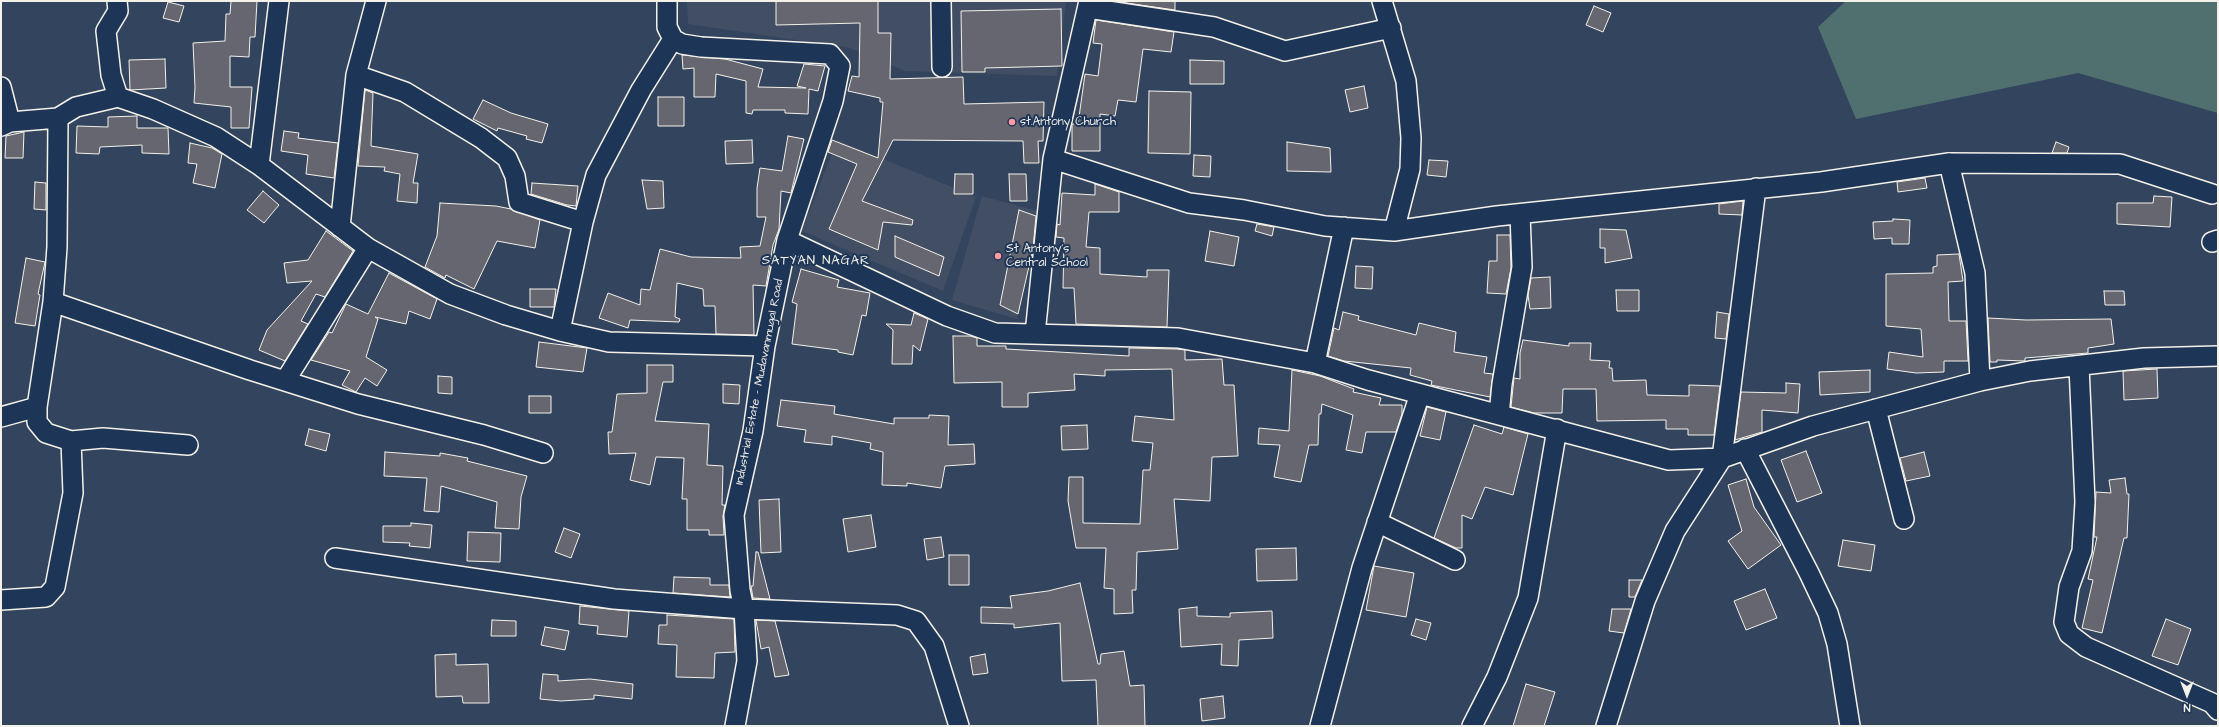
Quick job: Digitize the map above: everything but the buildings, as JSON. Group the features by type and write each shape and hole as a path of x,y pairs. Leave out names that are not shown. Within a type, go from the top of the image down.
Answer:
{"street":[{"path":"117,1 118,11 106,31 111,75 118,97"},
{"path":"259,165 278,1"},
{"path":"340,227 356,75 376,1"},
{"path":"560,330 583,222 596,175 641,90 673,39 668,27 667,1"},
{"path":"941,1 942,67"},
{"path":"1382,1 1406,81 1412,138 1410,169 1394,230"},
{"path":"1035,334 1053,159 1089,4 1214,27 1285,52 1390,28"},
{"name":"Industrial Estate - Mudavanmugal Road","path":"673,39 682,44 701,47 830,54 840,66 833,101 787,240 765,346 753,430 734,515 740,590 744,609 747,661 735,726"},
{"path":"356,75 405,92 481,138 507,158 515,176 518,202 583,222"},
{"path":"1,87 5,124 58,118 76,107 118,97 153,109 216,137 259,165 368,248 450,294 506,315 609,342 765,346"},
{"path":"58,118 57,247 53,302 36,407 36,422 46,433 72,441 103,438 188,445"},
{"path":"1053,159 1189,204 1244,210 1325,226 1394,230 1520,214 1756,188 1949,163 2120,164 2212,194"},
{"path":"1949,163 1975,273 1980,381"},
{"path":"1606,726 1645,600 1675,532 1722,458 1756,188"},
{"path":"1499,415 1502,384 1522,267 1520,214"},
{"path":"1315,363 1344,227"},
{"path":"787,240 947,316 996,333 1178,338 1315,363 1420,394 1557,429 1669,460 1722,458 1813,426 1980,381 2030,371 2144,358 2218,356"},
{"path":"285,381 368,248"},
{"path":"53,302 285,381 399,416 484,435 543,453"},
{"path":"2080,366 2085,502 2082,551 2069,587 2064,622 2069,634 2086,647 2212,703 2218,710"},
{"path":"1320,726 1362,568 1420,394"},
{"path":"1,417 36,407"},
{"path":"1876,409 1904,519"},
{"path":"1472,726 1497,677 1528,598 1557,429"},
{"path":"1,600 46,597 55,587 73,493 72,441"},
{"path":"1745,449 1809,573 1828,614 1837,644 1850,726"},
{"path":"1377,522 1455,560"},
{"path":"335,558 614,599 744,609 897,615 916,621 934,646 959,726"}],"shaded area":[{"path":"687,1 1066,1 1057,76 905,71 850,48 688,24"},
{"path":"837,140 976,197 943,291 802,231"},
{"name":"St Antony's Central School","path":"982,196 1041,212 1017,319 952,300"}],"green space":[{"path":"1846,1 2218,1 2218,113 2078,73 1856,119 1818,27"}],"place":[{"name":"st.Antony Church","path":"1012,122"},
{"name":"St Antony's Central School","path":"998,256"}],"district":[{"name":"SATYAN NAGAR","path":"816,261"}]}
